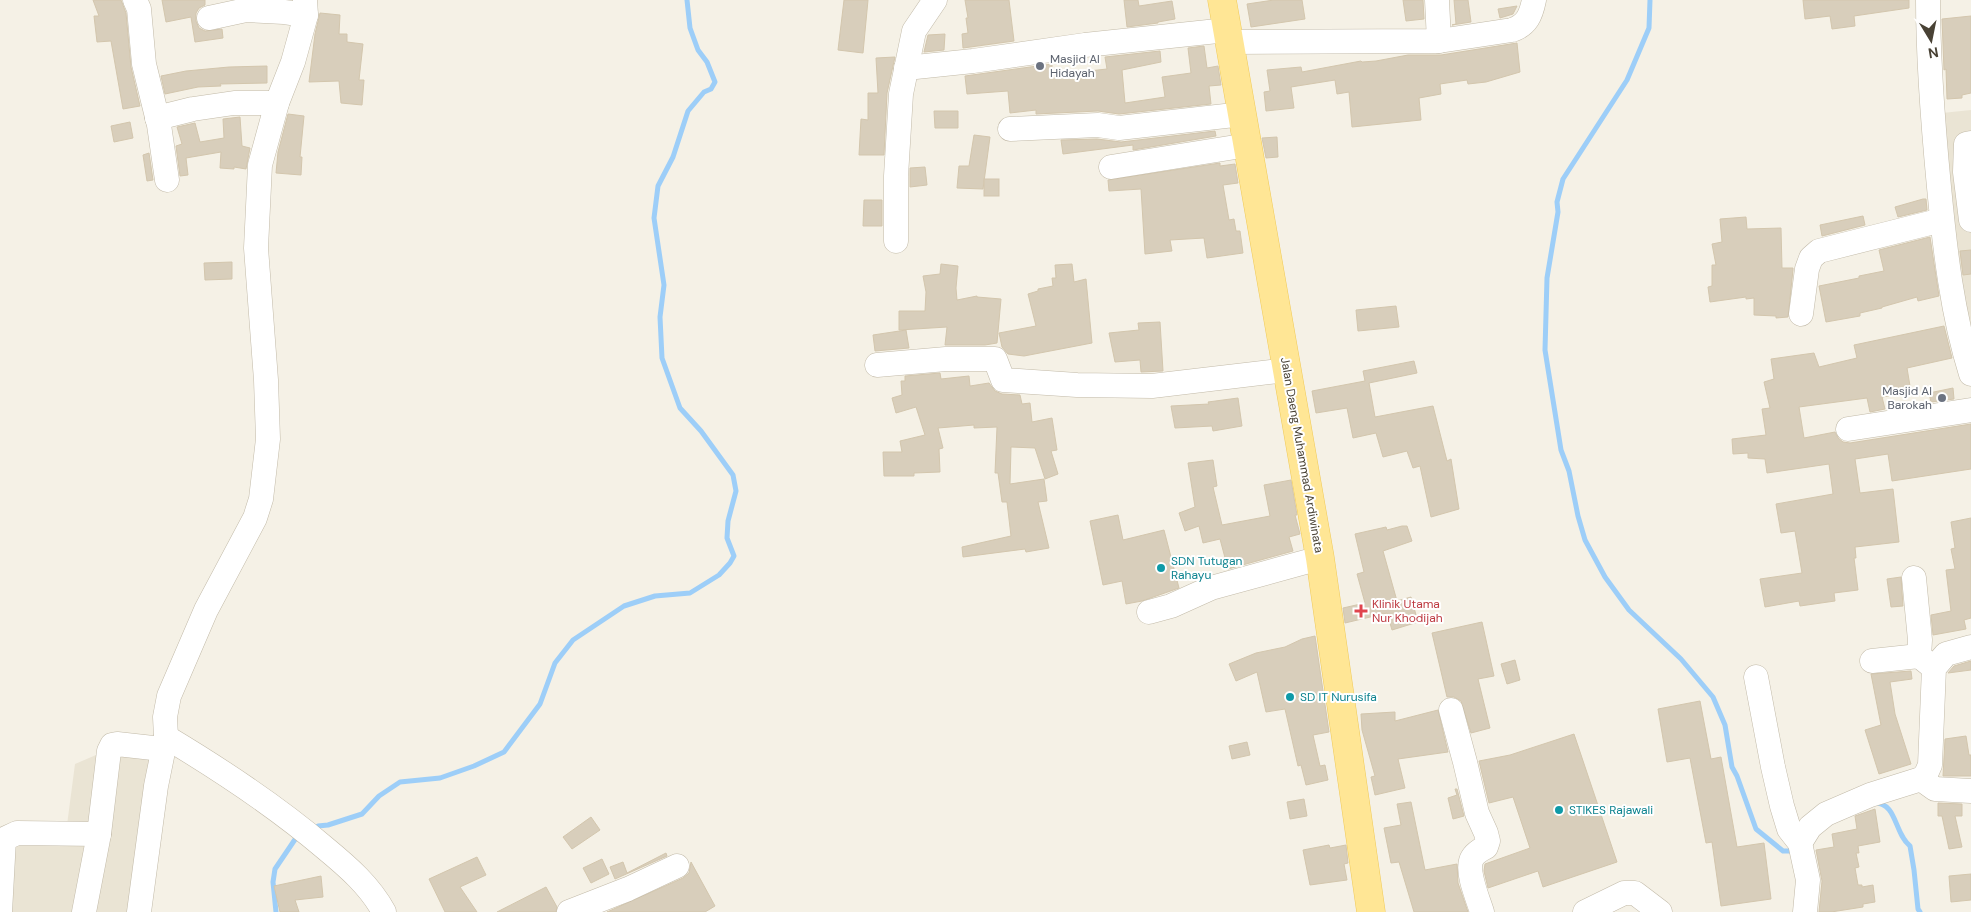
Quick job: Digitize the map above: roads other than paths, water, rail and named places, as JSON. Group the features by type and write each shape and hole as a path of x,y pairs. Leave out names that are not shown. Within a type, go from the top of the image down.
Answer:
{"main road":[{"name":"Jalan Daeng Muhammad Ardiwinata","path":"1222,0 1320,558 1371,912"}],"street":[{"path":"135,0 139,9 144,64 157,118 168,180"},
{"path":"896,240 896,176 902,94 906,68 914,31 935,0"},
{"path":"1438,0 1439,41"},
{"path":"906,68 973,61 1085,45 1229,36 1439,41 1522,27 1531,14 1534,0"},
{"path":"1928,0 1932,112 1942,220 1961,286 1955,317 1971,374"},
{"path":"139,912 164,743 165,717 169,696 206,610 255,518 261,499 268,439 266,380 256,248 260,165 277,103 293,62 306,8 284,12 246,10 209,18"},
{"path":"157,118 193,109 234,103 277,103"},
{"path":"1010,129 1098,125 1119,128 1243,114"},
{"path":"1971,143 1966,144 1965,172 1971,220"},
{"path":"1111,168 1248,145"},
{"path":"1801,314 1807,269 1811,258 1819,251 1942,220"},
{"path":"877,365 946,359 995,359 1003,380 1076,385 1152,386 1287,370"},
{"path":"1848,429 1971,410"},
{"path":"1149,612 1171,606 1211,588 1320,558"},
{"path":"1800,843 1810,827 1826,814 1870,795 1920,779 1926,774 1930,765 1927,662 1920,640 1914,578"},
{"path":"1872,661 1927,662 1971,647"},
{"path":"1756,677 1772,767 1789,829 1800,843 1808,880 1804,912"},
{"path":"1451,710 1477,813 1488,841 1486,847 1476,853 1471,860 1471,872 1482,912"},
{"path":"84,912 99,834 109,751 112,745 116,744 164,743 206,762 282,813 348,867 376,898 384,912"},
{"path":"1920,779 1935,789 1971,791"},
{"path":"0,912 4,839 17,833 99,834"},
{"path":"569,912 628,889 677,866"},
{"path":"1585,912 1624,893 1635,893 1660,912"}],"waterway":[{"path":"318,826 328,825 362,814 379,796 400,782 440,778 474,766 504,752 540,704 555,663 573,640 624,606 655,596 690,593 719,575 734,556 727,538 728,521 736,491 733,475 701,431 680,408 662,358 660,317 664,285 654,218 658,186 673,157 688,111 704,92 711,89 715,82 707,62 698,50 690,28 687,0"},
{"path":"1650,0 1649,28 1627,80 1563,179 1557,202 1558,212 1547,278 1545,350 1561,450 1569,471 1585,540 1605,577 1629,610 1681,659 1713,697 1725,725 1732,767 1756,829 1783,851 1796,851"},
{"path":"1875,803 1882,804 1888,808 1901,834 1910,846 1918,909 1920,912"},
{"path":"276,912 273,882 275,869 298,835"}],"place":[{"name":"Masjid Al Hidayah","path":"1040,66"},
{"name":"Masjid Al Barokah","path":"1942,398"},
{"name":"SDN Tutugan Rahayu","path":"1161,568"},
{"name":"Klinik Utama Nur Khodijah","path":"1361,611"},
{"name":"SD IT Nurusifa","path":"1290,697"},
{"name":"STIKES Rajawali","path":"1559,810"}]}
